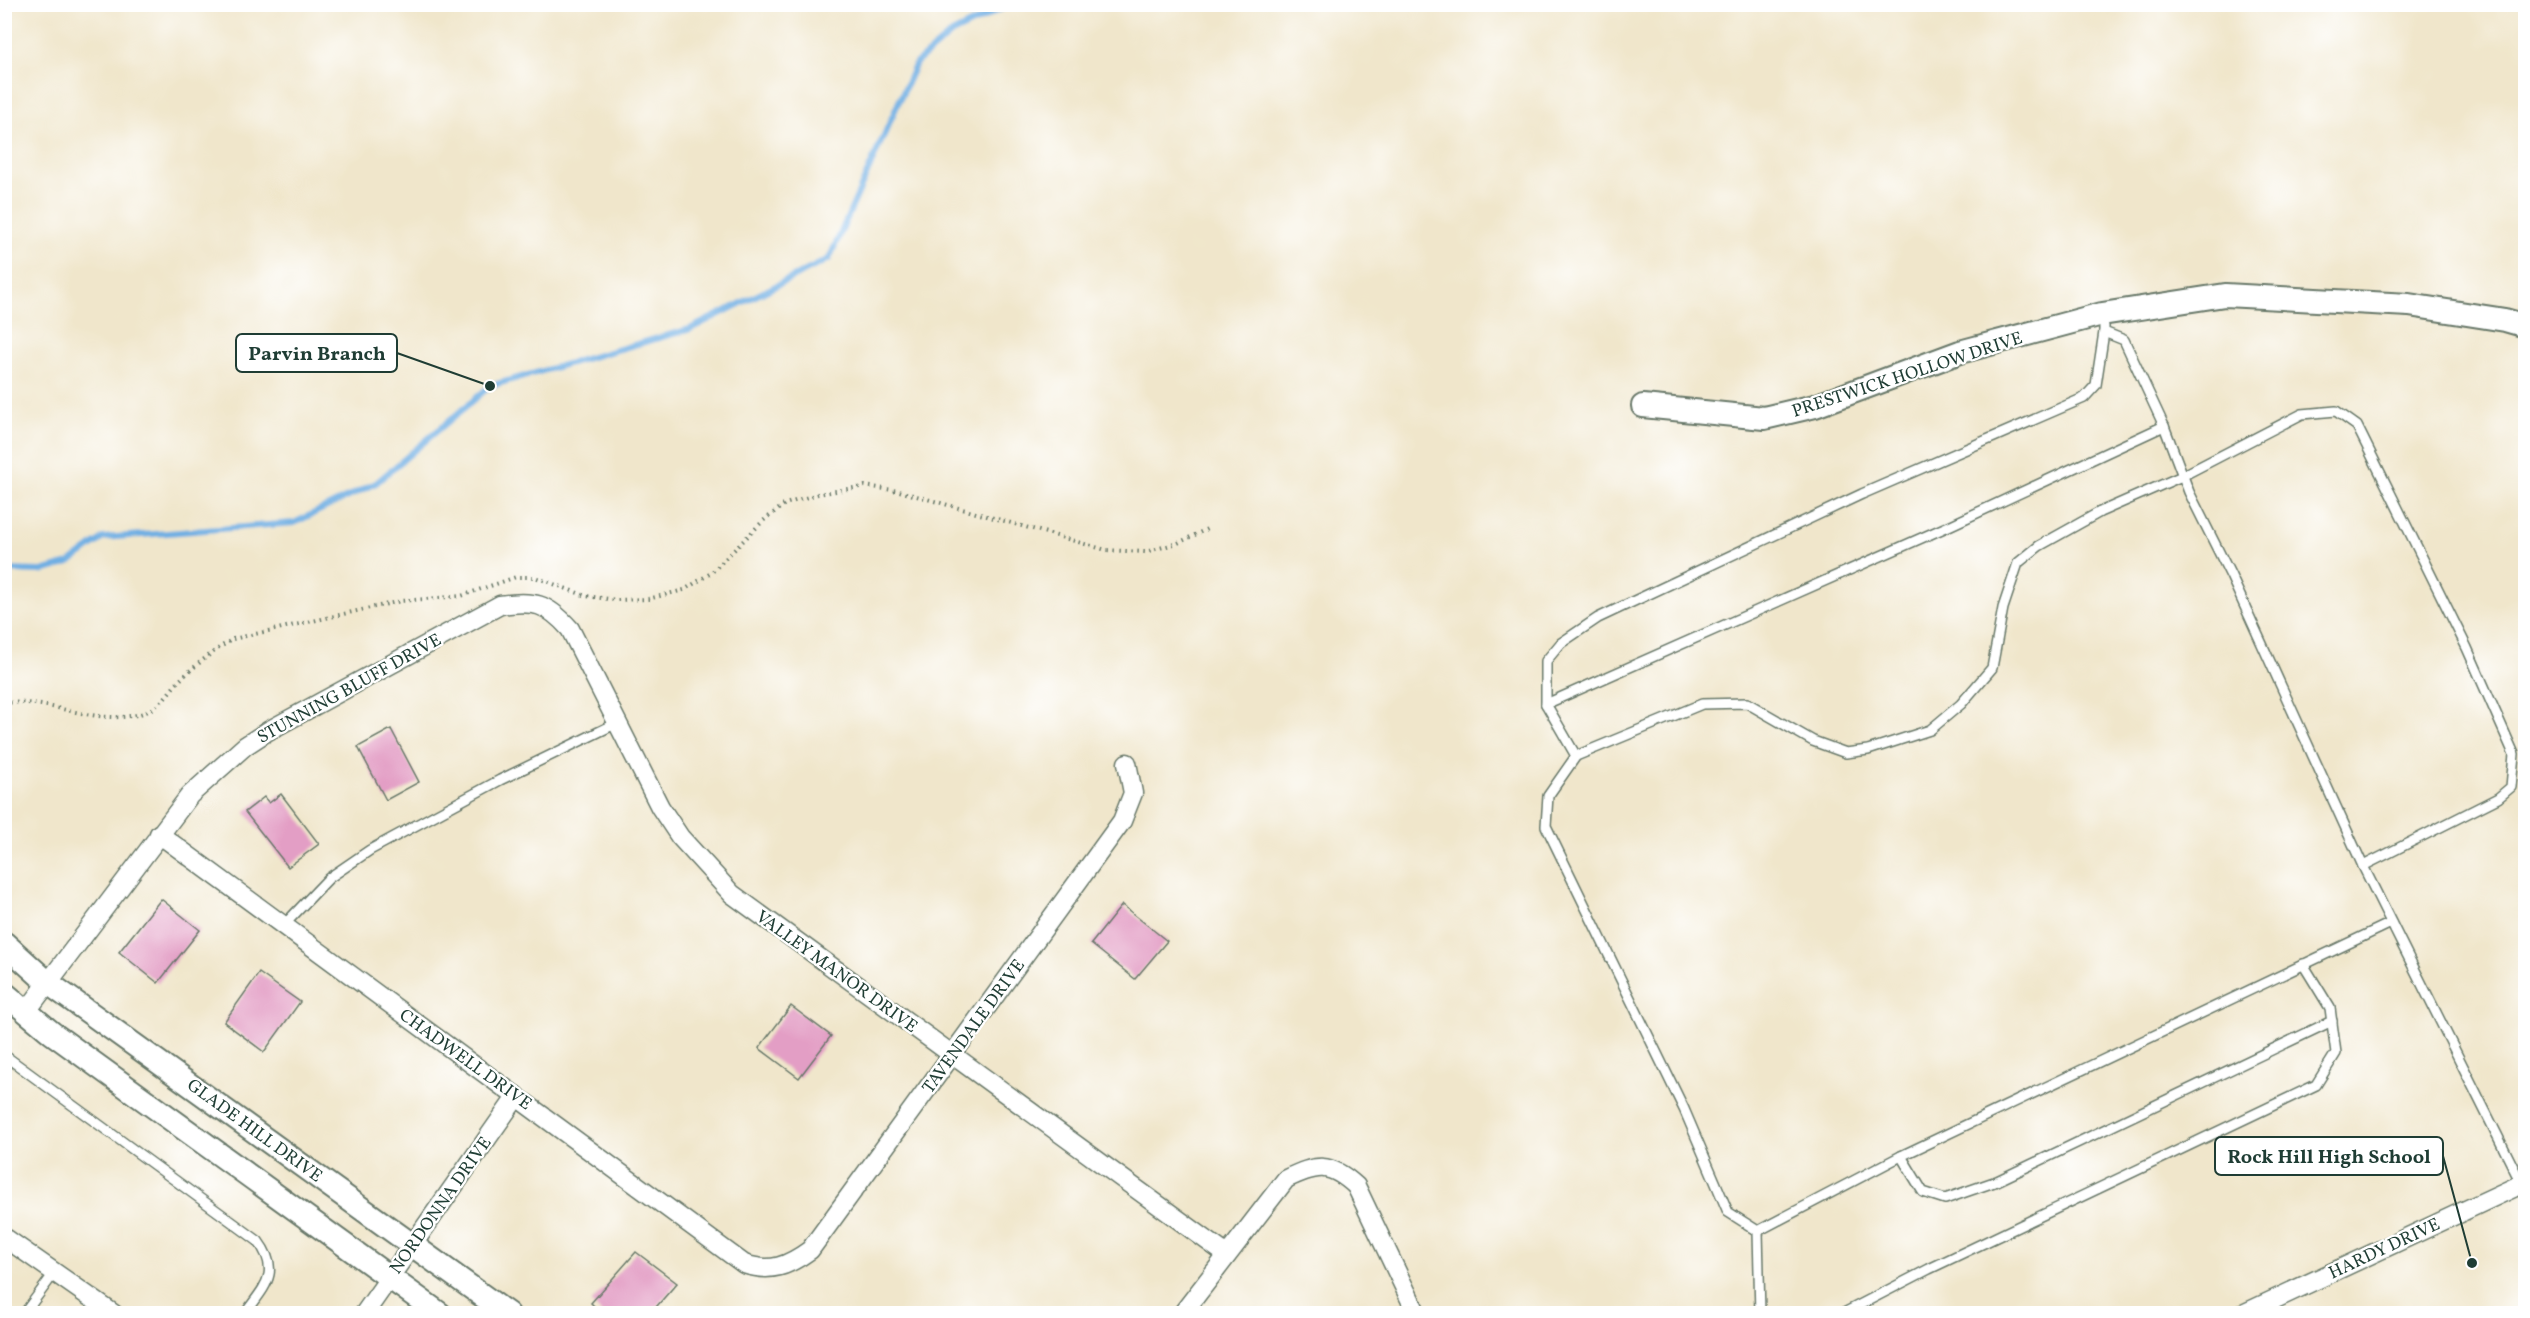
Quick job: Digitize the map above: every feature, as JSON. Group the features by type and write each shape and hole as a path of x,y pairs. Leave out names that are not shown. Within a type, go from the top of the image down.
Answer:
{"street":[{"name":"PRESTWICK HOLLOW DRIVE","path":"1643,406 1764,418 1846,395 1960,352 2225,295 2409,305 2505,320 2526,326"},
{"name":"STUNNING BLUFF DRIVE","path":"26,1012 190,795 245,746 268,731 500,605 520,602 539,604"},
{"name":"VALLEY MANOR DRIVE","path":"539,604 556,614 570,629 660,807 680,837 732,894 1227,1255"},
{"name":"TAVENDALE DRIVE","path":"779,1267 794,1261 810,1250 1122,821 1133,793 1127,764"},
{"name":"CHADWELL DRIVE","path":"159,834 744,1264 759,1269 779,1267"},
{"name":"GLADE HILL DRIVE","path":"4,943 47,982 508,1314"},
{"path":"4,993 26,1012 440,1314"},
{"name":"NORDONNA DRIVE","path":"363,1314 517,1096"},
{"path":"1182,1314 1286,1179 1306,1169 1324,1167 1341,1172 1356,1186 1417,1314"},
{"name":"HARDY DRIVE","path":"2243,1314 2524,1186"},
{"path":"4,1237 114,1314"}],"lane":[{"path":"2103,323 2124,340 2164,426 2182,476 2363,866 2524,1186"},
{"path":"1576,756 1546,704 1546,661 1561,643 1598,618 1863,494 2084,398 2096,385 2103,323"},
{"path":"1758,1232 1728,1212 1684,1109 1546,826 1548,796 1576,756 1702,704 1747,703 1813,741 1846,753 1868,750 1930,730 1961,704 1992,668 2003,608 2018,563 2039,546 2100,512 2182,476 2302,414 2336,411 2357,426 2467,648 2514,754 2511,787 2498,798 2363,866"},
{"path":"1546,704 1951,525 2164,426"},
{"path":"284,925 329,879 370,850 500,780 617,723"},
{"path":"1758,1232 1901,1156 2391,923"},
{"path":"1842,1314 1929,1269 2316,1085 2336,1053 2330,1008 2303,964"},
{"path":"1901,1156 1923,1192 1946,1199 1997,1181 2332,1021"},
{"path":"4,1055 258,1242 269,1259 268,1280 244,1314"},
{"path":"1758,1232 1760,1314"},
{"path":"24,1314 55,1272"}],"path":[{"path":"4,703 16,702 56,707 100,716 129,716 147,712 161,703 181,679 213,651 233,639 401,601 461,596 516,577 535,577 586,596 617,600 648,599 684,590 711,573 764,521 785,504 818,494 865,486 899,491 1106,550 1145,552 1178,543 1208,529"}],"building":[{"path":"391,729 419,782 386,800 358,747"},
{"path":"281,794 319,844 288,867 245,812 264,797 269,803"},
{"path":"161,899 200,930 158,983 119,952"},
{"path":"1122,905 1167,941 1135,979 1091,944"},
{"path":"259,973 300,1002 264,1052 224,1022"},
{"path":"791,1006 831,1036 799,1078 759,1048"},
{"path":"636,1252 677,1283 650,1314 602,1314 591,1303"}],"waterway":[{"path":"4,570 42,571 69,563 103,538 294,523 376,483 490,386 690,329 829,259 916,63 952,33 1011,4"}],"place":[{"name":"Parvin Branch","path":"490,386"},
{"name":"Rock Hill High School","path":"2472,1263"}]}
